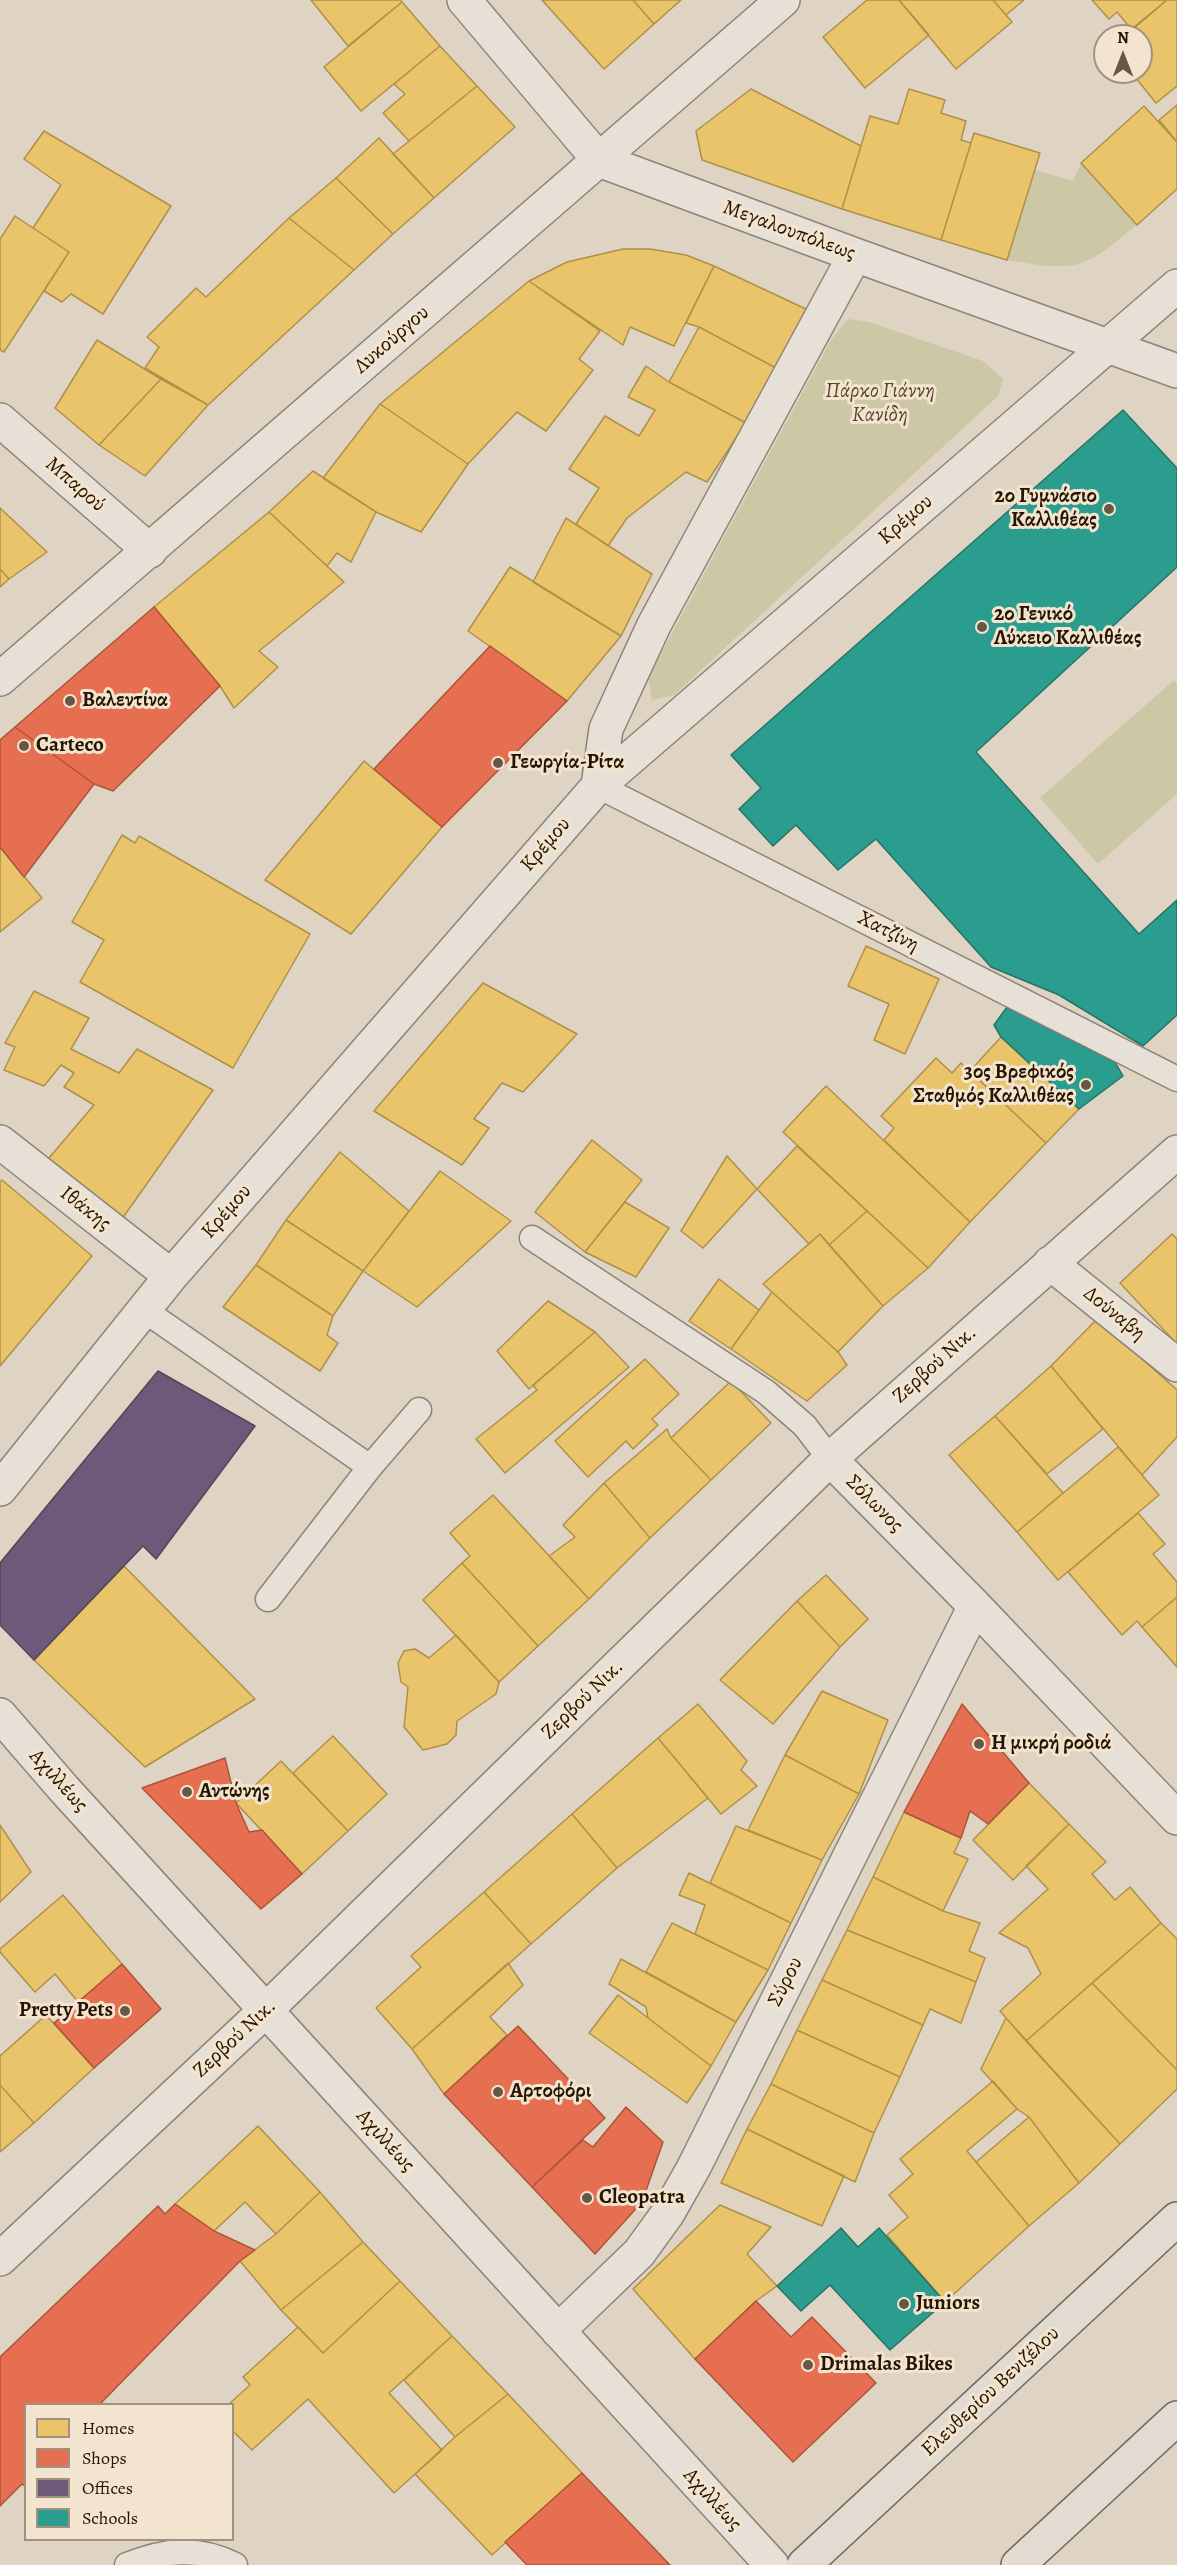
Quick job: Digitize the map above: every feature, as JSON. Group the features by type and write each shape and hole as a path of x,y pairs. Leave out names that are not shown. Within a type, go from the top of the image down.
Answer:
{"main road":[{"name":"Ελευθερίου Βενιζέλου","path":"804,2565 1177,2219"},
{"path":"1018,2565 1177,2418"}],"street":[{"name":"Μεγαλουπόλεως","path":"464,0 599,160 1106,347 1177,371"},
{"name":"Λυκούργου","path":"0,679 783,0"},
{"path":"598,786 606,729 654,625 855,255"},
{"name":"Κρέμου","path":"0,1489 171,1276 598,786 1177,286"},
{"name":"Μπαρού","path":"0,420 150,551"},
{"name":"Ιθάκης","path":"0,1142 171,1276"},
{"name":"Ζερβού Νικ.","path":"0,2259 266,2010 830,1459 1177,1152"},
{"name":"Δούναβη","path":"1050,1263 1177,1365"},
{"name":"Σόλωνος","path":"830,1459 975,1606 1177,1818"},
{"name":"Σύρου","path":"558,2331 639,2253 668,2213 699,2156 975,1606"},
{"name":"Αχιλλέως","path":"0,1715 11,1750 266,2010 772,2565"}],"lane":[{"name":"Χατζίνη","path":"598,786 1177,1079"},
{"name":"Σόλωνος","path":"532,1238 766,1392 806,1426 830,1459"},
{"path":"144,1310 370,1467"},
{"path":"268,1599 370,1467 419,1410"},
{"path":"127,2565 170,2551 222,2559 235,2565"}],"green space":[{"path":"1081,163 1137,225 1107,249 1082,263 1056,266 1007,260 1035,170 1073,181"},
{"name":"Πάρκο Γιάννη Κανίδη","path":"848,319 869,322 983,361 1003,379 998,396 674,695 652,700 648,677 831,340"},
{"path":"1174,680 1177,684 1177,794 1098,864 1040,798"}],"building: Homes":[{"path":"311,0 401,0 402,2 348,46"},
{"path":"542,0 633,0 654,24 604,69"},
{"path":"633,0 681,0 654,24"},
{"path":"867,0 899,0 929,35 865,88 823,37"},
{"path":"899,0 993,0 1012,22 956,69"},
{"path":"993,0 1024,0 1006,15"},
{"path":"1092,0 1167,0 1139,24 1127,24 1117,12 1109,19"},
{"path":"1167,0 1177,0 1177,86 1156,103 1141,84 1153,84 1153,24 1138,24"},
{"path":"402,2 440,46 361,111 324,67"},
{"path":"440,46 477,86 409,141 383,113 405,94 394,84"},
{"path":"477,86 515,127 434,198 393,154"},
{"path":"751,89 861,146 842,209 702,160 696,131"},
{"path":"909,89 945,100 941,113 966,121 961,140 971,143 941,240 842,209 870,116 898,124"},
{"path":"1177,105 1177,142 1159,120"},
{"path":"1144,106 1177,142 1177,189 1137,225 1081,163"},
{"path":"44,131 171,206 103,314 71,294 62,302 44,291 69,252 33,228 61,185 24,159"},
{"path":"974,133 1040,153 1007,260 941,240"},
{"path":"379,138 434,198 393,234 336,178"},
{"path":"336,178 393,234 354,270 289,218"},
{"path":"15,216 69,252 4,352 0,350 0,239"},
{"path":"289,218 354,270 208,405 145,368 159,347 147,337 196,288 206,297"},
{"path":"623,249 650,249 686,255 714,266 674,346 630,327 623,345 529,281 567,262"},
{"path":"714,266 806,309 776,368 699,327 686,323"},
{"path":"529,281 600,331 579,359 593,370 546,431 517,412 468,464 380,404"},
{"path":"699,327 776,368 746,423 669,382"},
{"path":"97,340 161,379 99,445 55,408"},
{"path":"646,366 669,382 746,423 707,482 686,472 627,518 608,546 576,524 599,488 569,469 605,416 639,436 655,410 628,397"},
{"path":"161,379 208,405 145,476 99,445"},
{"path":"380,404 468,464 421,532 376,512 323,478"},
{"path":"313,471 376,512 351,562 337,553 327,566 269,512"},
{"path":"0,508 47,552 9,579 0,569"},
{"path":"269,512 344,582 259,651 278,667 234,708 220,686 154,607"},
{"path":"566,518 652,574 621,636 533,582"},
{"path":"510,567 621,636 567,701 468,631"},
{"path":"0,569 9,579 0,587"},
{"path":"364,761 442,827 351,934 265,880"},
{"path":"122,835 135,843 139,836 310,934 233,1068 80,982 104,940 72,922"},
{"path":"0,847 42,898 0,932"},
{"path":"866,946 939,979 905,1054 874,1040 889,1004 848,986"},
{"path":"483,983 577,1034 523,1092 502,1083 474,1119 489,1128 462,1165 374,1111"},
{"path":"34,991 89,1018 71,1049 119,1073 137,1049 213,1090 122,1219 43,1165 94,1105 64,1087 74,1073 61,1065 44,1086 4,1070 15,1047 5,1043"},
{"path":"1001,1037 1079,1109 1046,1143 970,1071"},
{"path":"936,1058 952,1073 961,1063 1046,1143 970,1222 884,1140 894,1128 881,1116"},
{"path":"826,1086 970,1222 928,1268 783,1132"},
{"path":"592,1140 642,1180 585,1252 535,1212"},
{"path":"797,1146 867,1211 829,1245 820,1234 809,1244 757,1189"},
{"path":"340,1152 409,1211 363,1271 286,1220"},
{"path":"727,1156 757,1189 703,1248 681,1231"},
{"path":"440,1171 511,1221 417,1307 363,1271"},
{"path":"2,1180 92,1256 0,1366 0,1182"},
{"path":"625,1202 669,1228 636,1277 585,1252"},
{"path":"867,1211 928,1268 883,1306 829,1245"},
{"path":"286,1220 363,1271 333,1316 256,1265"},
{"path":"820,1234 883,1306 838,1352 763,1284"},
{"path":"1172,1234 1177,1239 1177,1344 1120,1283"},
{"path":"256,1265 333,1316 327,1335 338,1343 320,1371 223,1307"},
{"path":"719,1279 759,1310 731,1349 689,1321"},
{"path":"772,1292 838,1352 847,1365 807,1401 731,1349"},
{"path":"548,1301 595,1332 529,1389 497,1351"},
{"path":"1097,1319 1177,1390 1177,1437 1142,1475 1051,1366"},
{"path":"595,1332 629,1367 505,1473 476,1439 537,1390 533,1385"},
{"path":"645,1359 679,1394 652,1419 658,1425 633,1449 626,1441 588,1477 555,1441"},
{"path":"1051,1366 1103,1429 1047,1474 995,1416"},
{"path":"731,1381 771,1423 711,1480 671,1438"},
{"path":"995,1416 1063,1493 1017,1532 949,1455"},
{"path":"667,1429 671,1438 711,1480 650,1538 604,1483"},
{"path":"1118,1447 1159,1495 1058,1580 1017,1532"},
{"path":"604,1483 650,1538 589,1599 549,1556 575,1537 563,1525"},
{"path":"493,1495 589,1599 538,1646 462,1563 470,1556 450,1533"},
{"path":"1138,1513 1165,1544 1153,1554 1177,1582 1177,1597 1142,1627 1137,1621 1122,1635 1068,1572"},
{"path":"462,1563 538,1646 499,1682 423,1600"},
{"path":"124,1566 255,1699 145,1767 34,1660"},
{"path":"826,1575 868,1619 840,1647 797,1601"},
{"path":"1177,1597 1177,1667 1142,1627"},
{"path":"797,1601 840,1647 773,1724 720,1680"},
{"path":"456,1635 499,1682 496,1694 457,1721 456,1735 447,1744 423,1750 404,1727 408,1687 401,1682 398,1663 404,1651 415,1649 429,1658"},
{"path":"822,1691 888,1720 859,1794 785,1755"},
{"path":"698,1704 747,1761 741,1770 757,1786 721,1814 658,1738"},
{"path":"333,1736 387,1794 348,1831 293,1773"},
{"path":"658,1738 708,1798 617,1868 572,1814"},
{"path":"785,1755 859,1794 822,1860 748,1830"},
{"path":"281,1761 348,1831 302,1874 236,1803"},
{"path":"1029,1783 1069,1824 1013,1880 973,1840"},
{"path":"904,1812 961,1838 954,1853 968,1859 943,1911 873,1877"},
{"path":"572,1814 617,1868 531,1944 484,1892"},
{"path":"1069,1824 1106,1862 1092,1874 1115,1900 1130,1887 1161,1923 1026,2041 1000,2011 1041,1974 1028,1948 999,1933 1048,1889 1026,1866"},
{"path":"0,1825 31,1872 0,1902"},
{"path":"736,1826 822,1860 791,1923 710,1883"},
{"path":"689,1873 791,1923 768,1970 695,1934 705,1905 679,1895"},
{"path":"873,1877 943,1911 980,1923 969,1951 985,1958 976,1982 847,1930"},
{"path":"484,1892 531,1944 412,2049 376,2008 421,1967 411,1956"},
{"path":"63,1895 122,1964 78,2002 55,1974 35,1992 0,1952 0,1949"},
{"path":"672,1923 768,1970 736,2022 646,1972"},
{"path":"1161,1923 1177,1939 1177,2070 1092,1983"},
{"path":"847,1930 976,1982 961,2023 930,2009 923,2025 822,1980"},
{"path":"621,1959 736,2022 711,2066 648,2018 646,2007 609,1984"},
{"path":"508,1963 523,1985 490,2017 507,2035 444,2094 412,2049"},
{"path":"822,1980 923,2025 900,2077 797,2030"},
{"path":"1092,1983 1177,2070 1177,2089 1120,2144 1026,2041"},
{"path":"618,1995 711,2066 687,2103 589,2033"},
{"path":"46,2015 94,2068 34,2123 0,2085 0,2056"},
{"path":"1006,2018 1120,2144 1079,2183 1029,2117 1017,2109 981,2069"},
{"path":"797,2030 900,2077 874,2133 771,2084"},
{"path":"993,2081 1017,2109 967,2151 1029,2226 945,2302 887,2235 908,2217 889,2195 913,2174 900,2159"},
{"path":"771,2084 874,2133 855,2182 747,2129"},
{"path":"0,2085 34,2123 0,2152"},
{"path":"1029,2117 1079,2183 1029,2226 976,2162"},
{"path":"258,2126 320,2192 276,2234 245,2202 214,2231 175,2204"},
{"path":"747,2129 844,2176 822,2226 721,2183"},
{"path":"320,2192 363,2242 281,2310 240,2261 276,2234"},
{"path":"720,2205 771,2227 747,2254 777,2286 756,2301 695,2359 633,2289"},
{"path":"363,2242 400,2281 323,2353 281,2310"},
{"path":"400,2281 452,2336 389,2393 442,2450 394,2493 308,2399 252,2450 234,2432 234,2403 230,2403 250,2385 243,2377 298,2327 323,2353"},
{"path":"452,2336 508,2394 455,2437 404,2380"},
{"path":"508,2394 582,2473 492,2555 415,2474 455,2437"}],"building: Shops":[{"path":"154,607 220,686 113,791 94,784 15,727"},
{"path":"490,646 567,701 442,827 374,769"},
{"path":"15,727 94,784 24,877 0,847 0,740"},
{"path":"962,1704 1029,1783 988,1824 970,1811 961,1838 904,1812"},
{"path":"225,1758 236,1803 249,1832 262,1830 302,1874 261,1909 142,1788"},
{"path":"122,1964 161,2009 94,2068 54,2023"},
{"path":"518,2026 605,2118 532,2187 444,2094"},
{"path":"626,2107 663,2142 642,2202 595,2254 532,2187 583,2140 593,2147"},
{"path":"175,2204 214,2231 255,2250 240,2261 101,2403 24,2403 24,2486 22,2484 0,2506 0,2357 158,2206 165,2214"},
{"path":"756,2301 791,2337 812,2317 876,2383 793,2462 695,2359"},
{"path":"582,2473 670,2565 527,2565 505,2542"}],"building: Offices":[{"path":"158,1371 255,1426 156,1559 143,1546 34,1660 0,1625 0,1563"}],"building: Schools":[{"path":"1123,410 1177,468 1177,567 976,752 1139,934 1177,900 1177,1015 1143,1046 1059,995 991,967 876,839 838,870 796,825 773,846 739,809 761,788 731,755"},
{"path":"1007,1007 1115,1062 1123,1076 1079,1109 1001,1037 994,1025"},
{"path":"841,2228 858,2247 879,2228 945,2302 890,2350 830,2285 801,2311 777,2286"}],"place":[{"name":"2ο Γυμνάσιο Καλλιθέας","path":"1109,509"},
{"name":"2ο Γενικό Λύκειο Καλλιθέας","path":"982,627"},
{"name":"Βαλεντίνα","path":"70,701"},
{"name":"Carteco","path":"24,746"},
{"name":"Γεωργία-Ρίτα","path":"498,763"},
{"name":"3ος Βρεφικός Σταθμός Καλλιθέας","path":"1086,1085"},
{"name":"Η μικρή ροδιά","path":"979,1744"},
{"name":"Αντώνης","path":"187,1792"},
{"name":"Pretty Pets","path":"125,2011"},
{"name":"Αρτοφόρι","path":"498,2092"},
{"name":"Cleopatra","path":"587,2198"},
{"name":"Juniors","path":"904,2304"},
{"name":"Drimalas Bikes","path":"808,2365"}]}
